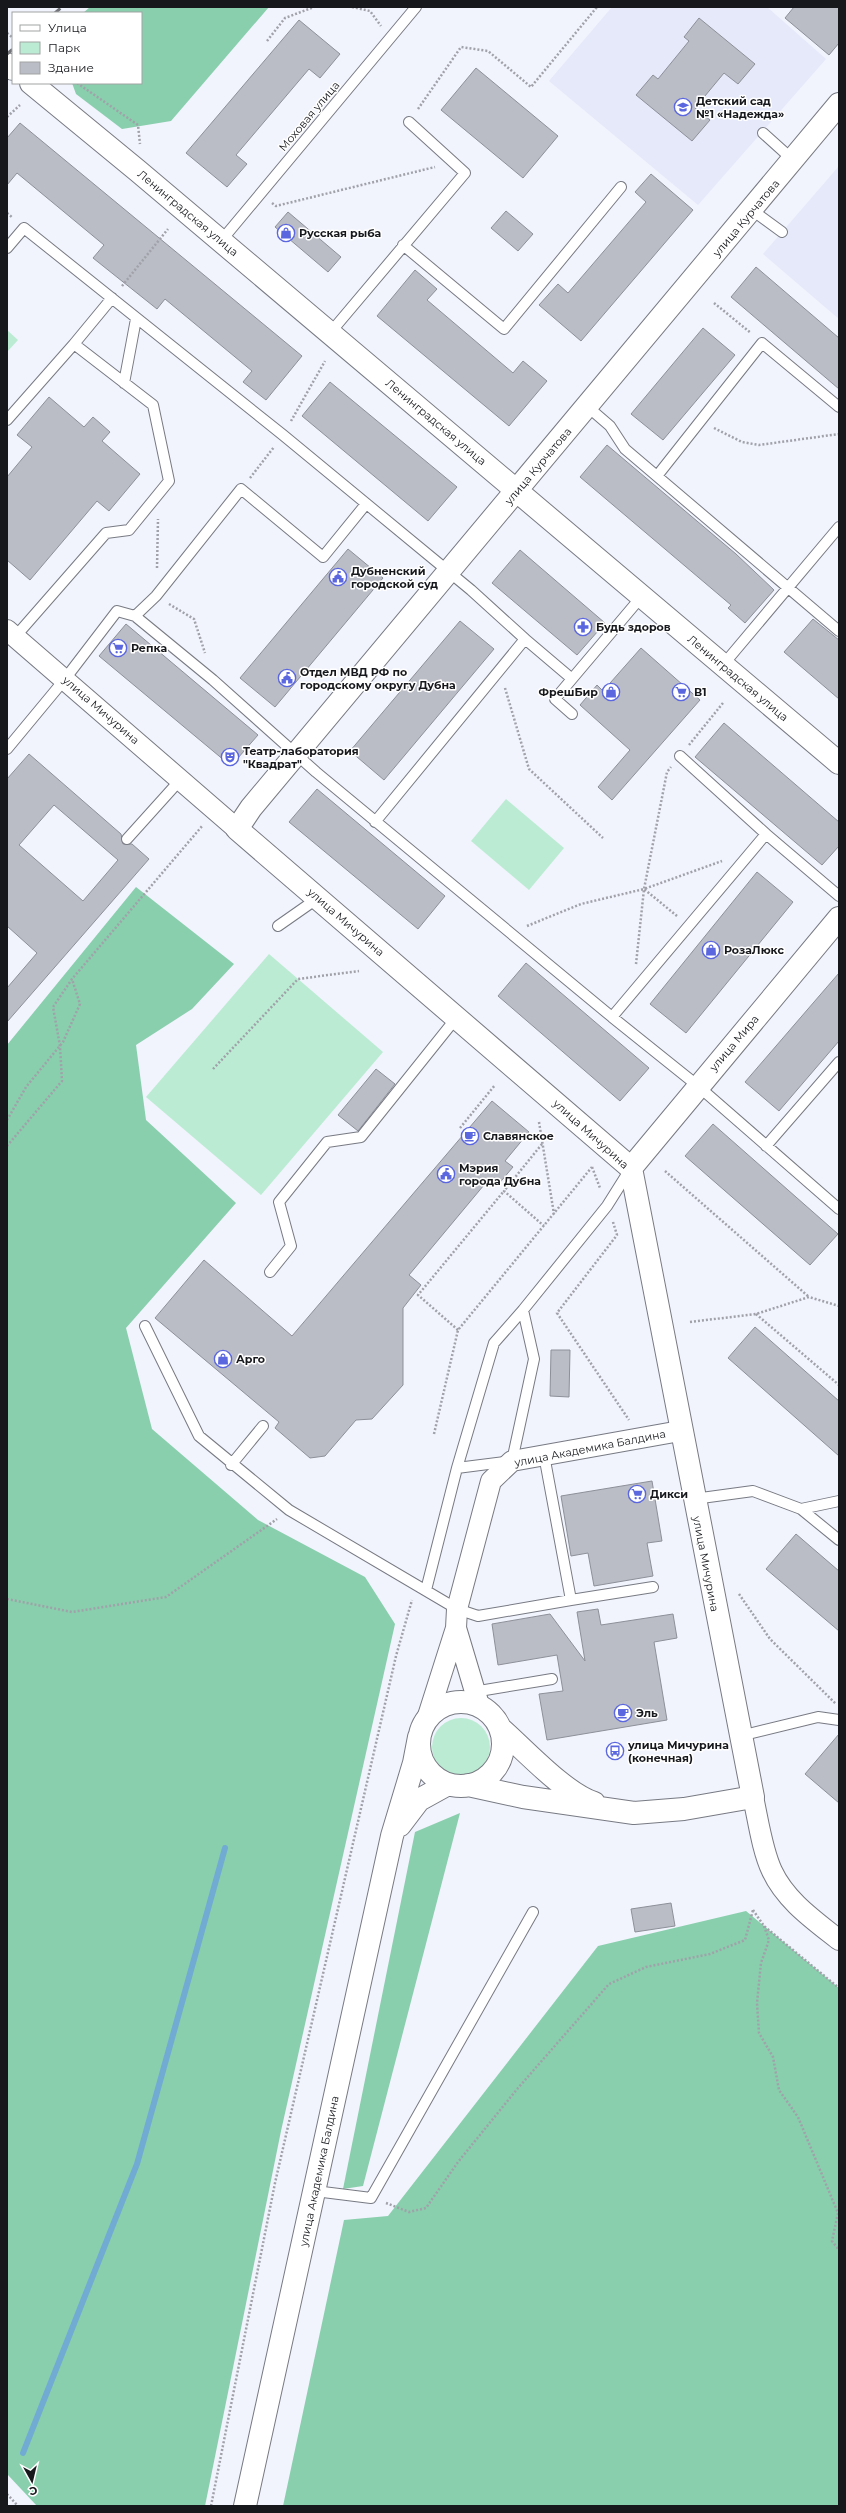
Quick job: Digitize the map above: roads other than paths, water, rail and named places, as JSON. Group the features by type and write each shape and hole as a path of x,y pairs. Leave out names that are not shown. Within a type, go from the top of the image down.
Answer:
{"street":[{"name":"Ленинградская улица","path":"32,84 221,241 839,763"},
{"name":"улица Курчатова","path":"237,829 251,808 518,491 839,104"},
{"name":"улица Мичурина","path":"11,633 631,1168 680,1431 740,1736 771,1870 780,1886 792,1900 839,1940"},
{"name":"улица Мира","path":"631,1168 839,918"},
{"name":"улица Академика Балдина","path":"245,2506 392,1836 456,1619 491,1481 512,1461 680,1431"},
{"name":"улица Академика Балдина","path":"456,1619 476,1698"},
{"path":"614,1811 578,1796 501,1729 490,1713 476,1698 441,1706 423,1728 421,1757 431,1774 458,1784 523,1797 614,1811 641,1813 684,1810 753,1797"},
{"path":"458,1784 485,1778 498,1765 503,1747 501,1729"},
{"name":"улица Академика Балдина","path":"392,1836 420,1800 458,1784"}],"lane":[{"name":"Моховая улица","path":"221,241 416,7"},
{"path":"330,333 465,173 408,122"},
{"path":"763,133 793,160"},
{"path":"403,245 504,329 621,187"},
{"path":"752,210 782,232"},
{"path":"7,248 24,228 283,435 449,573 571,678"},
{"path":"7,420 74,344 112,298"},
{"path":"124,383 136,319"},
{"path":"657,476 762,342 839,407"},
{"path":"11,633 106,534 130,530 169,481 153,405 74,344"},
{"path":"588,407 610,426 625,449 839,630"},
{"path":"135,616 156,596 241,489 323,557 366,504"},
{"path":"723,665 789,589 839,527"},
{"path":"572,714 555,699 571,678 642,596"},
{"path":"7,749 65,680 117,611 135,616 213,680 375,822 698,1086 839,1209"},
{"path":"375,822 525,639"},
{"path":"680,756 766,834 839,896"},
{"path":"127,839 181,779"},
{"path":"612,1017 633,994 766,834"},
{"path":"278,926 318,898"},
{"path":"270,1272 291,1246 279,1202 328,1142 362,1137 457,1017"},
{"path":"766,1146 839,1062"},
{"path":"426,1590 457,1468 494,1343 523,1310 607,1206 631,1168"},
{"path":"457,1468 512,1461 534,1359 523,1310"},
{"path":"145,1326 199,1436 231,1465 289,1510 426,1590 456,1619 653,1587"},
{"path":"231,1465 263,1426"},
{"path":"544,1455 571,1600"},
{"path":"694,1499 753,1491 801,1509 839,1540"},
{"path":"801,1509 839,1501"},
{"path":"476,1698 552,1679"},
{"path":"740,1736 818,1717 839,1720"},
{"path":"315,2191 371,2198 533,1912"}],"waterway":[{"path":"23,2453 137,2164 225,1848"}],"railway":[{"path":"56,12 62,7"},
{"path":"7,54 12,50"}],"place":[{"name":"Детский сад №1 «Надежда»","path":"683,107"},
{"name":"Русская рыба","path":"286,233"},
{"name":"Дубненский городской суд","path":"338,577"},
{"name":"Будь здоров","path":"583,627"},
{"name":"Репка","path":"118,648"},
{"name":"Отдел МВД РФ по городскому округу Дубна","path":"287,678"},
{"name":"ФрешБир","path":"611,692"},
{"name":"В1","path":"681,692"},
{"name":"Театр-лаборатория \"Квадрат\"","path":"230,757"},
{"name":"РозаЛюкс","path":"711,950"},
{"name":"Славянское","path":"470,1136"},
{"name":"Мэрия города Дубна","path":"446,1174"},
{"name":"Арго","path":"223,1359"},
{"name":"Дикси","path":"637,1494"},
{"name":"Эль","path":"623,1713"},
{"name":"улица Мичурина (конечная)","path":"615,1751"}]}
